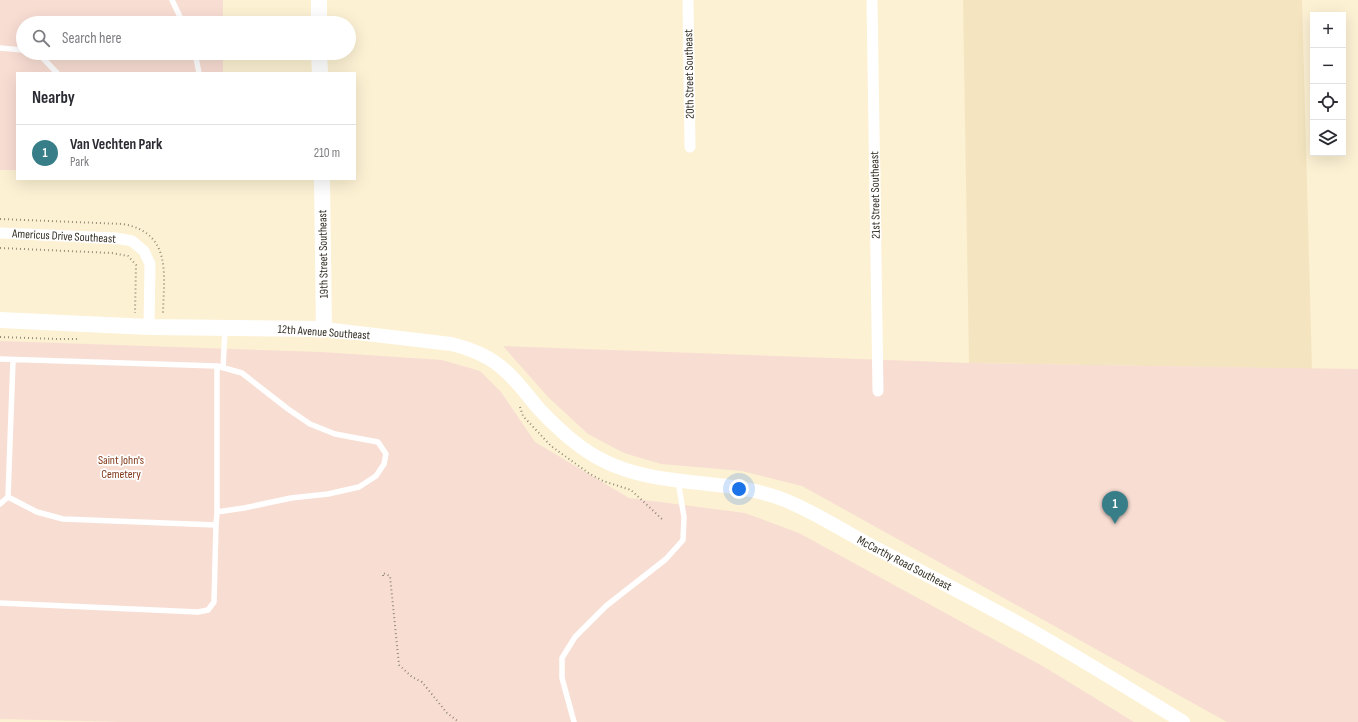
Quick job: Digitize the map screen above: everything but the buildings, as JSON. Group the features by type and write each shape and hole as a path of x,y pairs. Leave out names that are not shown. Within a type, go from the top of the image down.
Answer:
{"main road":[{"path":"319,0 319,16"},
{"path":"320,60 320,72"},
{"name":"19th Street Southeast","path":"322,180 324,329"},
{"name":"12th Avenue Southeast","path":"0,320 149,326 324,329"}],"street":[{"name":"20th Street Southeast","path":"688,0 690,148"},
{"name":"21st Street Southeast","path":"872,0 878,391"},
{"name":"Americus Drive Southeast","path":"0,233 116,238 132,241 144,251 150,264 149,326"},
{"name":"12th Avenue Southeast","path":"324,329 451,344 466,348 482,355 496,363 508,373 541,411 571,439 604,461"},
{"name":"McCarthy Road Southeast","path":"604,461 650,477 755,491 780,498 805,508 880,551 1032,631 1183,722"}],"lane":[{"path":"172,0 180,16"},
{"path":"0,48 16,49"},
{"path":"45,60 56,72"},
{"path":"196,60 198,72"},
{"path":"0,603 198,612 208,610 214,602 220,367 225,328"},
{"path":"0,359 220,367 242,373 310,424 335,434 378,442 386,454 384,464 376,476 359,487 328,494 291,498 217,512"},
{"path":"0,504 8,497 13,360"},
{"path":"574,722 562,678 562,658 575,637 606,606 666,559 683,540 684,517 678,481"},
{"path":"8,497 37,512 63,519 216,525"}],"path":[{"path":"0,248 112,253 128,256 136,265 134,315"},
{"path":"0,337 81,339"},
{"path":"518,402 523,416 551,446 590,474 603,481 631,490 663,520"},
{"path":"383,576 383,573 390,576 399,665 412,677 422,682 446,713 459,722"}],"shaded area":[{"path":"963,0 1302,0 1312,369 969,363"}],"green space":[{"path":"0,0 223,0 223,16 16,16 16,60 223,60 223,72 16,72 16,170 0,170"},
{"name":"Saint John's Cemetery","path":"0,341 321,352 442,360 480,371 501,392 535,442 629,498 745,513 799,533 1046,668 1134,722 122,722 0,719"},
{"path":"503,346 969,363 1358,369 1358,722 1227,722 802,486 742,471 661,464 624,453 588,434 548,397"}],"place":[{"name":"Van Vechten Park","path":"1115,524"}]}
